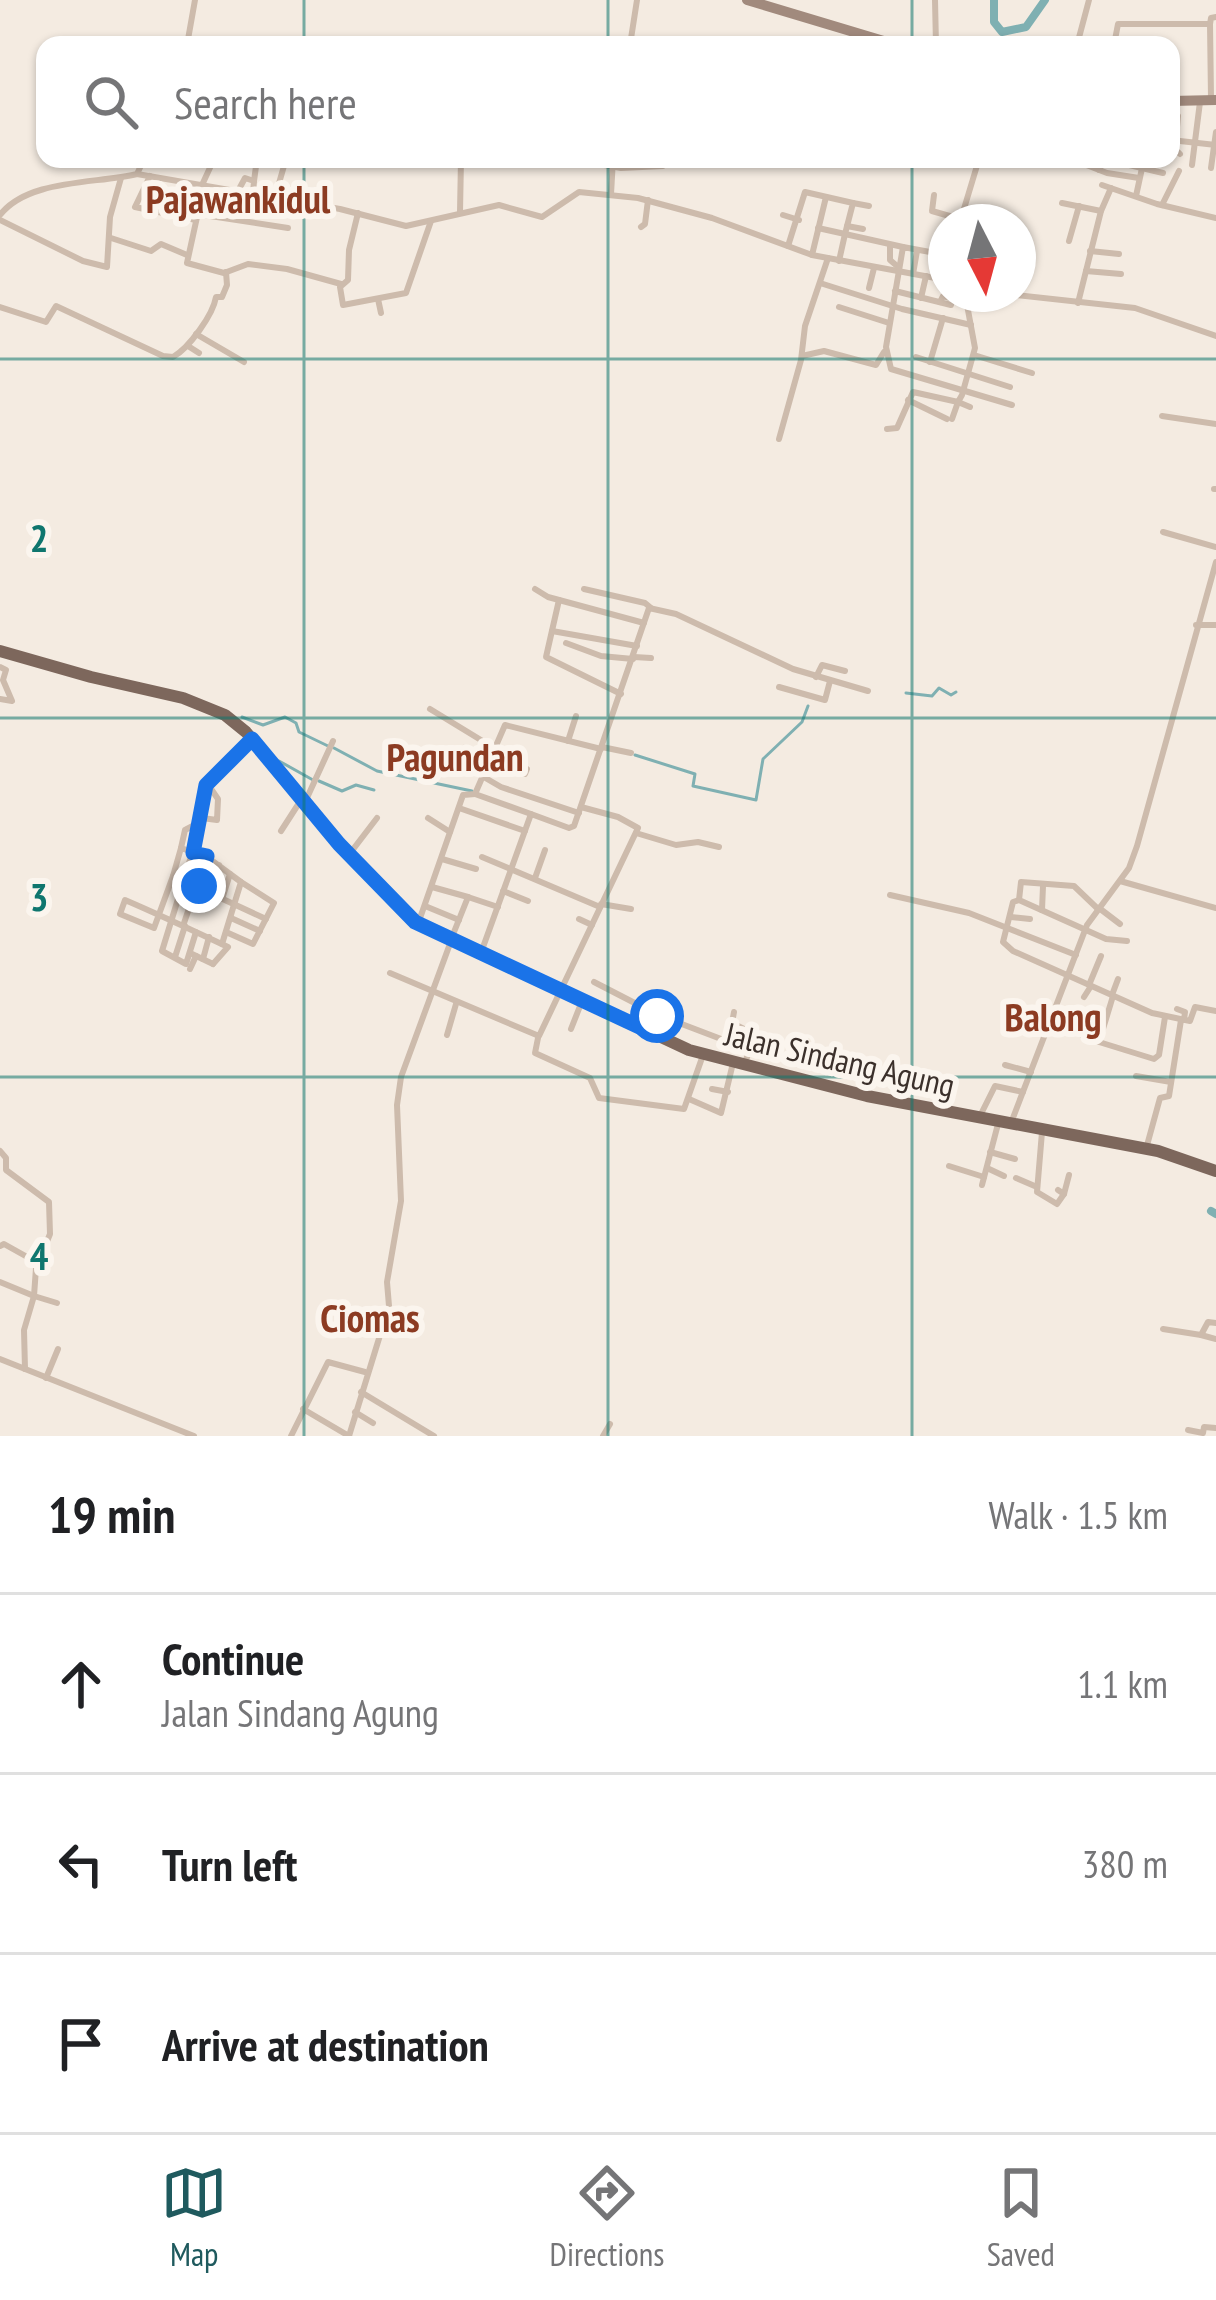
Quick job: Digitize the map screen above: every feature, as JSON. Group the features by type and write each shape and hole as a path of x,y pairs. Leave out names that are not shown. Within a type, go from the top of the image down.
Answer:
{"main road":[{"path":"747,0 867,36"},
{"name":"Jalan Sindang Agung","path":"0,651 204,704 232,720 418,924 703,1055 867,1096 1146,1149 1216,1171"}],"street":[{"path":"189,36 195,0"},
{"path":"631,36 637,0"},
{"path":"935,0 936,36"},
{"path":"1079,36 1089,0"},
{"path":"1116,36 1118,24 1213,21 1209,101 1192,165"},
{"path":"1211,168 1216,132"},
{"path":"1180,141 1215,145"},
{"path":"136,174 139,168"},
{"path":"210,168 187,263 226,272 254,264 341,284 348,280 358,213"},
{"path":"253,193 256,168"},
{"path":"275,197 283,168"},
{"path":"460,212 461,168"},
{"path":"610,194 612,168"},
{"path":"965,204 976,168"},
{"path":"1136,197 1142,168"},
{"path":"1148,168 1163,173"},
{"path":"1162,205 1179,171"},
{"path":"121,178 109,265 104,268 0,217 12,201 32,193 136,174 275,197 406,226 502,205 542,217 579,192 610,194 712,218 812,255 926,276 921,298"},
{"path":"135,207 150,176"},
{"path":"238,191 242,178 254,181"},
{"path":"1102,185 1216,218"},
{"path":"1078,303 1111,188"},
{"path":"788,246 805,192 869,206"},
{"path":"933,204 934,195"},
{"path":"812,255 826,197"},
{"path":"115,200 196,217 288,228"},
{"path":"641,227 648,200"},
{"path":"839,261 853,203"},
{"path":"1062,203 1101,211"},
{"path":"1069,241 1079,206"},
{"path":"783,215 799,220"},
{"path":"341,284 343,305 406,292 431,221"},
{"path":"818,228 863,229"},
{"path":"846,230 928,252"},
{"path":"891,230 890,260 899,270"},
{"path":"110,238 151,251 161,244 187,255"},
{"path":"903,248 886,349 894,373 1012,405"},
{"path":"913,274 917,250"},
{"path":"1090,251 1119,254"},
{"path":"779,439 802,356 805,326 828,258"},
{"path":"869,288 874,267"},
{"path":"1086,271 1121,274"},
{"path":"0,307 46,322 56,306 163,356 177,356 215,306 215,298 222,297 226,272"},
{"path":"820,283 971,325"},
{"path":"896,291 928,300"},
{"path":"1036,298 1135,308 1216,337"},
{"path":"378,299 381,314"},
{"path":"839,307 889,323"},
{"path":"930,362 946,312"},
{"path":"908,400 950,419 965,390 974,355 968,312"},
{"path":"196,334 244,362"},
{"path":"188,346 199,353"},
{"path":"802,356 824,351 876,365 886,349"},
{"path":"974,355 1032,373"},
{"path":"916,357 1010,387"},
{"path":"887,429 897,428 915,392 970,406"},
{"path":"1162,416 1216,424"},
{"path":"1163,532 1216,547"},
{"path":"984,1177 990,1152 1023,1092 1085,931 1120,881 1137,846 1216,562"},
{"path":"535,589 644,623"},
{"path":"584,589 676,614 757,656 868,692"},
{"path":"559,600 547,658 621,694"},
{"path":"418,924 464,793 573,828 651,608"},
{"path":"1196,625 1216,625"},
{"path":"552,632 637,646"},
{"path":"566,643 602,656 651,658"},
{"path":"816,677 822,665 845,671"},
{"path":"0,667 6,670 3,680 12,701 0,699"},
{"path":"779,687 825,700 830,681"},
{"path":"430,710 492,754"},
{"path":"568,741 576,716"},
{"path":"475,794 505,725 631,753"},
{"path":"196,956 186,964 162,951 212,776 252,739"},
{"path":"281,831 303,802 333,741"},
{"path":"464,748 492,754 527,769 525,774"},
{"path":"464,762 501,787 561,808 637,826 538,1036 535,1052 589,1078 599,1098 683,1109 703,1055"},
{"path":"212,776 217,820 202,820 185,830 181,848 172,876 158,915 154,928 120,914 125,900 158,915 184,926 196,932 209,937 221,943"},
{"path":"459,808 525,831"},
{"path":"557,821 561,808"},
{"path":"480,954 531,814"},
{"path":"345,846 376,818"},
{"path":"428,818 451,832"},
{"path":"637,833 680,845 698,842 718,847"},
{"path":"181,848 207,856 274,903 253,944 226,932"},
{"path":"535,878 545,850"},
{"path":"175,958 207,856"},
{"path":"482,857 601,905 631,909"},
{"path":"442,859 476,869"},
{"path":"209,894 219,865"},
{"path":"222,899 230,874"},
{"path":"172,876 266,919"},
{"path":"1120,881 1216,908"},
{"path":"196,956 213,964 241,882"},
{"path":"1019,900 1021,882 1074,886 1120,923"},
{"path":"431,886 498,907"},
{"path":"1042,910 1043,886"},
{"path":"247,910 252,890"},
{"path":"503,891 528,901"},
{"path":"890,896 967,912 1076,955"},
{"path":"303,1409 349,1436 388,1308 387,1282 401,1207 397,1101 403,1071 468,897"},
{"path":"1127,941 1085,931 1019,900 1013,901 1003,944 1166,1017 1191,1021 1195,1007 1216,1011"},
{"path":"424,906 459,920"},
{"path":"1063,920 1068,911"},
{"path":"1011,917 1030,919"},
{"path":"231,919 260,931"},
{"path":"578,919 592,925"},
{"path":"196,932 196,956"},
{"path":"190,969 209,937"},
{"path":"1084,998 1101,956"},
{"path":"390,974 538,1036"},
{"path":"1099,1042 1118,980"},
{"path":"571,1029 590,983 750,1050"},
{"path":"610,1013 620,996"},
{"path":"447,1035 456,1004"},
{"path":"1146,1149 1160,1098 1168,1097 1185,1012 1177,1010"},
{"path":"689,1099 721,1113 738,1064 756,1035 732,1023 734,1012"},
{"path":"1068,1030 1076,1014"},
{"path":"648,1031 658,1015"},
{"path":"1050,1022 1156,1058 1166,1017"},
{"path":"1005,1065 1031,1072"},
{"path":"1136,1076 1171,1082"},
{"path":"979,1117 993,1087 1023,1092"},
{"path":"712,1088 728,1092"},
{"path":"1043,1129 1038,1195 1057,1204 1069,1174"},
{"path":"0,1151 6,1158 6,1170 49,1202 50,1237 38,1263 24,1330 25,1369"},
{"path":"990,1152 1015,1160"},
{"path":"949,1166 984,1177 1004,1175"},
{"path":"1016,1178 1037,1187"},
{"path":"0,1246 38,1263"},
{"path":"0,1282 57,1303"},
{"path":"1201,1335 1207,1322 1216,1323"},
{"path":"1163,1329 1216,1339"},
{"path":"46,1378 58,1349"},
{"path":"0,1359 55,1385 194,1436"},
{"path":"291,1436 328,1362 367,1373"},
{"path":"361,1392 432,1436"},
{"path":"355,1412 373,1423"},
{"path":"603,1436 610,1424"},
{"path":"1188,1430 1203,1433 1204,1426 1216,1428"}],"waterway":[{"path":"994,0 994,22 1002,32 1026,27 1045,0"},
{"path":"906,693 932,696 939,688 951,695 956,692"},
{"path":"635,755 695,774 693,786 756,800 763,759 802,722 808,706"},
{"path":"242,717 263,725 285,717 296,723 299,732 328,746"},
{"path":"334,748 377,771 472,791"},
{"path":"279,761 313,780"},
{"path":"319,781 342,791 356,785 374,790"},
{"path":"1211,1211 1216,1214"}],"district":[{"name":"Pajawankidul","path":"238,198"},
{"name":"Pagundan","path":"455,756"},
{"name":"Balong","path":"1053,1016"},
{"name":"Ciomas","path":"370,1317"}],"route":[{"path":"199,886 207,856 193,853 203,792 217,770 252,739 339,844 415,922 648,1031 657,1016"}]}
